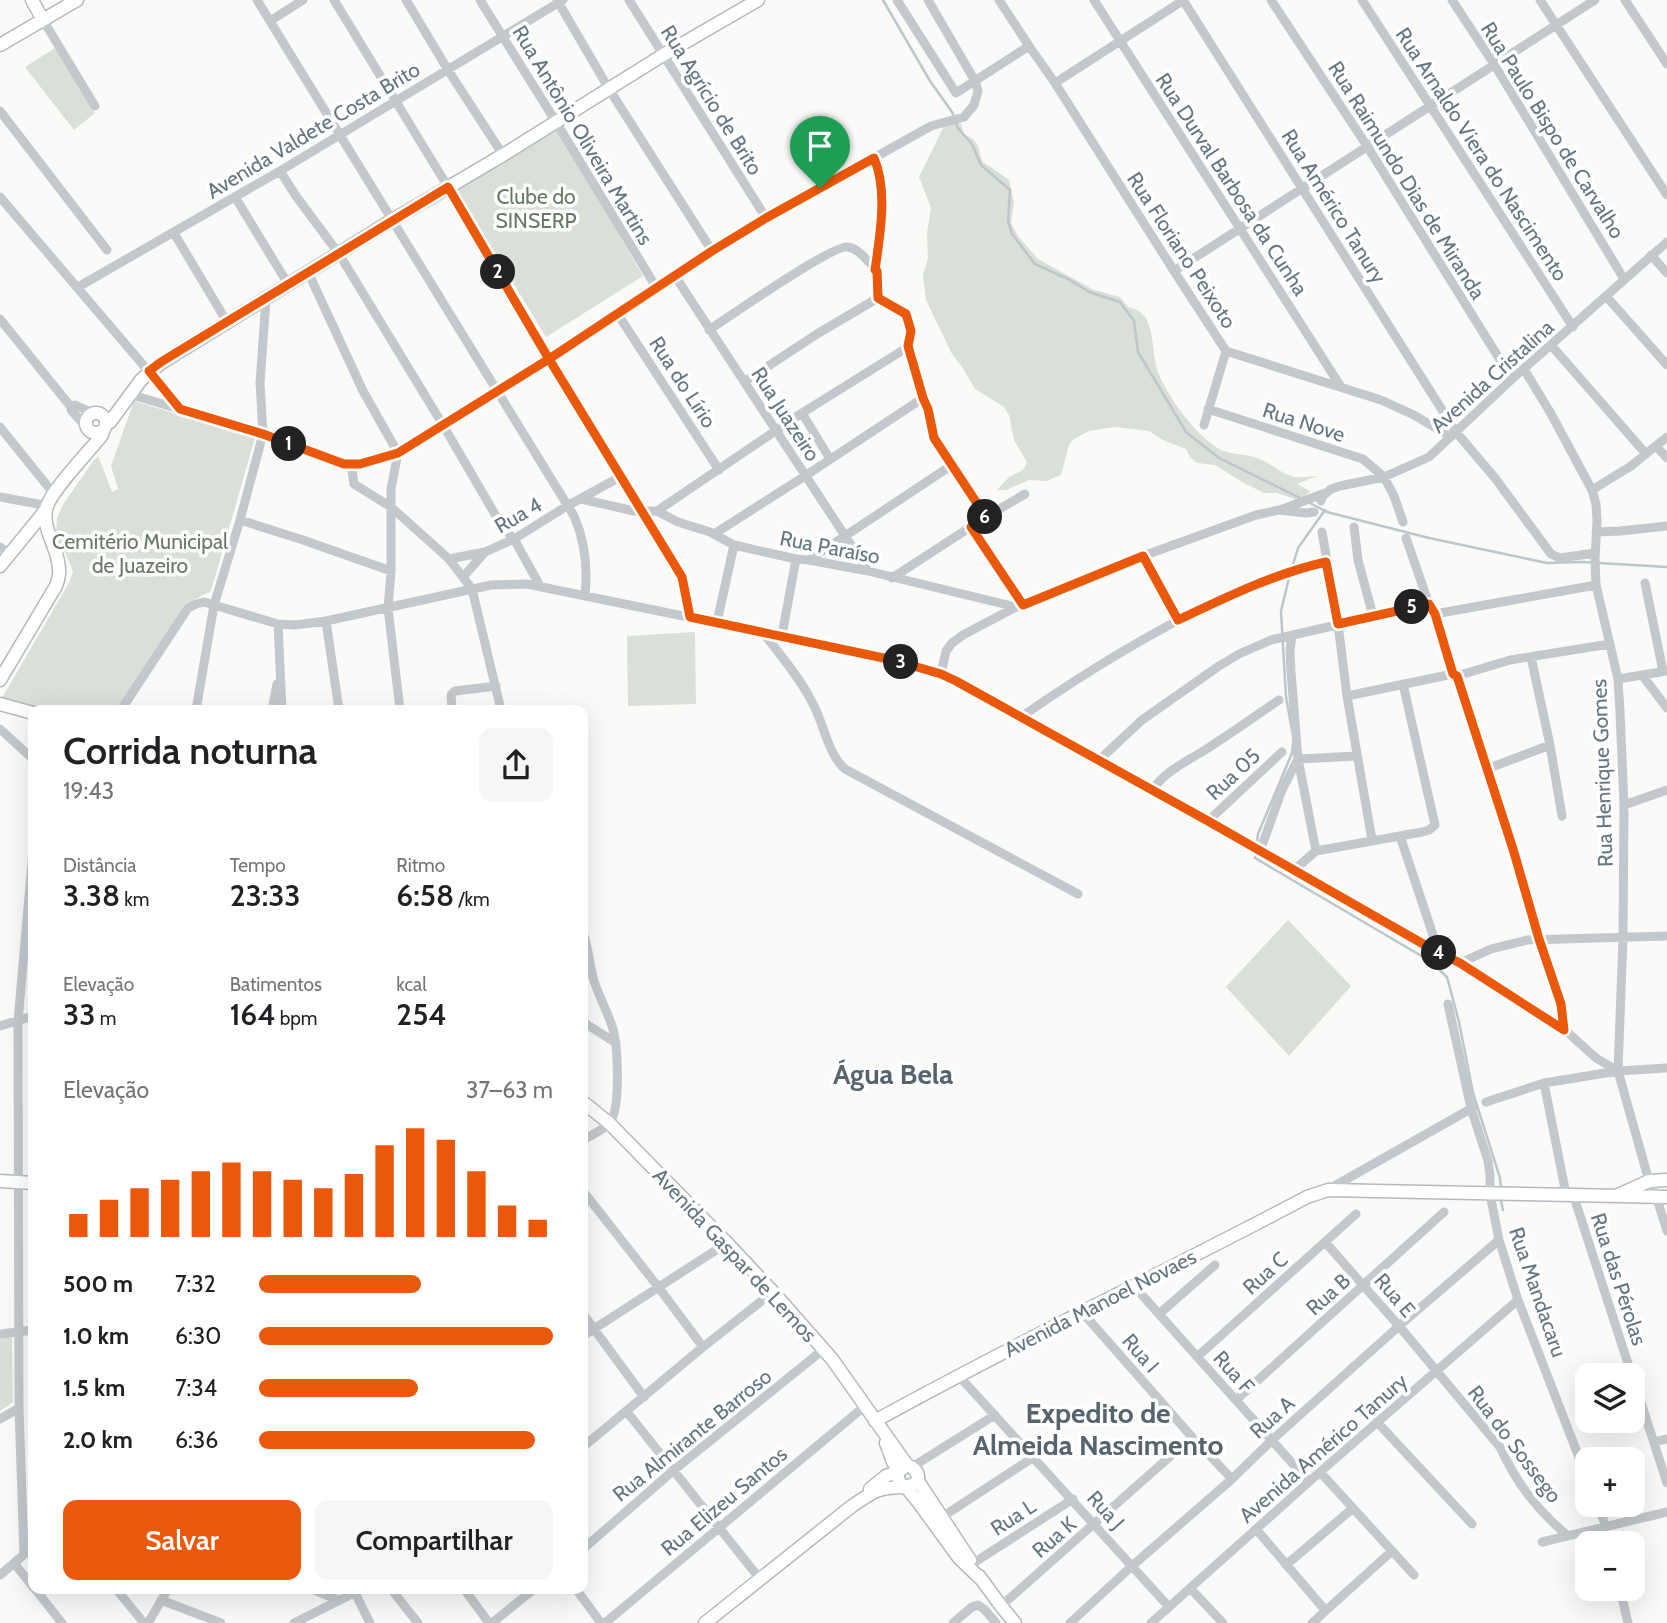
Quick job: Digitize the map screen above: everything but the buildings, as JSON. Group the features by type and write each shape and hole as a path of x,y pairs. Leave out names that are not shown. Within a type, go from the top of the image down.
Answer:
{"street":[{"path":"32,0 95,106"},
{"path":"0,45 77,0"},
{"path":"257,0 567,506 583,542 585,595"},
{"path":"270,21 303,0"},
{"path":"334,0 620,477 637,511 684,581 690,617"},
{"path":"406,0 503,155"},
{"name":"Rua Antônio Oliveira Martins","path":"481,0 656,287"},
{"name":"Rua Agrício de Brito","path":"629,0 766,218"},
{"path":"94,413 129,394 149,371 288,284 758,0"},
{"path":"897,0 956,93 1028,46"},
{"path":"129,394 263,434 344,464 360,464 398,453 766,218 931,126 964,117 974,104 978,91 975,81 928,0"},
{"name":"Rua Floriano Peixoto","path":"999,0 1227,351 1381,400 1453,434"},
{"name":"Rua Durval Barbosa da Cunha","path":"1094,0 1341,387"},
{"path":"1055,83 1183,0"},
{"name":"Rua Américo Tanury","path":"1183,0 1453,434"},
{"name":"Rua Raimundo Dias de Miranda","path":"1271,0 1367,146 1513,379"},
{"name":"Rua Arnaldo Viera do Nascimento","path":"1362,0 1573,327"},
{"name":"Rua Paulo Bispo de Carvalho","path":"1452,0 1494,64 1624,279"},
{"path":"1539,0 1667,195"},
{"path":"1174,271 1595,0"},
{"path":"1625,0 1667,64"},
{"path":"559,1 609,89 712,251"},
{"name":"Avenida Valdete Costa Brito","path":"78,287 280,171 559,1"},
{"path":"0,111 107,250"},
{"path":"874,158 878,167 881,198 880,236 875,270"},
{"path":"280,171 339,254 540,586"},
{"path":"0,197 180,409"},
{"path":"235,197 288,284"},
{"path":"174,233 227,322"},
{"name":"Avenida Cristalina","path":"1279,510 1323,497 1340,486 1384,477 1429,457 1667,242"},
{"path":"709,330 805,267 843,247 854,249 877,271 878,298"},
{"path":"1651,255 1667,273"},
{"path":"308,272 363,391 398,453 391,489 391,571 387,608 399,705"},
{"name":"Rua Juazeiro","path":"675,276 868,571"},
{"path":"1606,296 1667,365"},
{"path":"878,298 906,314 911,331 908,346 928,409 934,438 986,517"},
{"path":"744,382 878,298"},
{"path":"197,705 214,605 263,434 260,383 266,299"},
{"name":"Rua do Lírio","path":"617,313 719,470"},
{"path":"0,319 84,426 96,428 110,422 129,394"},
{"path":"1551,345 1646,454"},
{"path":"657,511 802,413 908,346"},
{"path":"1204,425 1227,351"},
{"name":"Rua Henrique Gomes","path":"1524,369 1592,490 1596,504 1595,582 1618,679 1623,805 1623,938 1618,1070 1649,1181 1662,1197 1667,1231"},
{"path":"714,534 923,398"},
{"path":"71,407 75,405 103,415 96,428"},
{"name":"Rua Nove","path":"1208,409 1363,459 1384,477"},
{"path":"802,413 830,459"},
{"path":"0,427 54,494"},
{"path":"0,566 4,551 45,511 54,494 102,435 96,428"},
{"path":"1453,434 1495,478 1546,550 1560,558 1595,556"},
{"path":"1592,490 1667,437"},
{"path":"1656,446 1667,458"},
{"path":"351,464 354,484 391,506 450,559 472,589 500,705"},
{"path":"809,560 952,466"},
{"path":"567,506 620,477"},
{"path":"1384,477 1404,522"},
{"path":"892,578 1025,494"},
{"path":"0,497 38,504 45,511 60,570 56,586 0,680"},
{"name":"Rua Paraíso","path":"581,499 637,511 657,511 681,524 714,534 734,545 868,571 1020,606"},
{"name":"Rua 4","path":"450,559 485,552 514,539 567,506"},
{"path":"941,674 946,651 954,641 1020,606 1143,556 1256,515 1279,510 1314,512"},
{"path":"240,520 391,571"},
{"path":"1597,531 1667,526"},
{"path":"971,527 1020,606"},
{"path":"1354,527 1357,560 1373,616"},
{"path":"1322,532 1372,840"},
{"path":"1406,538 1435,614 1513,849 1561,1004 1564,1030"},
{"path":"717,622 734,545"},
{"name":"Rua 4","path":"463,577 485,552"},
{"path":"1143,556 1178,620"},
{"path":"782,635 796,559"},
{"path":"1021,717 1076,680 1178,620 1284,572 1326,562"},
{"path":"1435,614 1595,582"},
{"path":"1618,679 1665,671 1645,583"},
{"path":"124,705 188,608 196,604 204,602 278,624 295,625 503,584 540,586 893,660 941,674 973,690 1460,963 1564,1030 1596,1058 1618,1070"},
{"path":"1098,761 1162,705 1239,654 1271,640 1429,604"},
{"path":"326,621 337,705"},
{"path":"278,624 282,705"},
{"path":"762,631 811,700 833,753 845,769 1078,894"},
{"path":"1290,636 1298,759 1316,851"},
{"path":"1347,696 1455,675 1495,664 1610,643"},
{"path":"1531,657 1562,816"},
{"path":"273,705 279,672"},
{"path":"1642,675 1667,708"},
{"path":"1294,870 1316,851 1429,830 1434,825 1403,684"},
{"path":"452,705 451,695 455,691 496,686"},
{"path":"1152,790 1171,770 1279,700"},
{"path":"0,704 28,712"},
{"path":"0,729 28,754"},
{"path":"1487,769 1550,745"},
{"name":"Rua 05","path":"1208,821 1282,752"},
{"path":"1298,759 1357,756"},
{"path":"1260,851 1282,789 1298,759"},
{"path":"1623,805 1667,790"},
{"path":"1401,836 1439,953"},
{"path":"24,1555 19,1408 18,1021 28,908"},
{"path":"1460,963 1502,946 1539,939 1667,936"},
{"path":"588,953 593,979 616,1042 617,1105 609,1124 588,1137"},
{"name":"Rua Mandacaru","path":"1448,1004 1488,1161 1490,1194 1499,1240 1518,1300 1575,1447"},
{"path":"0,1027 28,1018"},
{"path":"588,1025 616,1042"},
{"path":"1486,1102 1544,1083 1618,1070 1667,1068"},
{"name":"Rua das Pérolas","path":"1544,1083 1569,1194 1627,1363"},
{"name":"Avenida Gaspar de Lemos","path":"588,1106 727,1243 824,1349 906,1468"},
{"path":"1328,1190 1473,1108"},
{"path":"1613,1196 1649,1181 1667,1180"},
{"path":"0,1181 28,1183"},
{"path":"1328,1190 1662,1197"},
{"name":"Avenida Manoel Novaes","path":"878,1424 958,1375 1307,1197 1328,1190"},
{"path":"588,1197 703,1347"},
{"name":"Rua B","path":"1236,1400 1444,1212"},
{"name":"Rua C","path":"1197,1357 1356,1214"},
{"name":"Rua A","path":"1070,1623 1399,1326 1499,1240"},
{"name":"Rua E","path":"1325,1242 1437,1371"},
{"path":"588,1333 727,1243"},
{"path":"1159,1314 1215,1265"},
{"name":"Rua F","path":"1133,1286 1309,1482"},
{"path":"588,1443 773,1292"},
{"name":"Avenida Américo Tanury","path":"1151,1623 1518,1300"},
{"name":"Rua I","path":"1082,1312 1232,1479"},
{"path":"588,1321 644,1397"},
{"path":"0,1334 28,1331"},
{"name":"Rua Almirante Barroso","path":"588,1545 674,1470 824,1349"},
{"name":"Rua do Sossego","path":"1437,1371 1500,1447 1537,1508 1568,1536"},
{"name":"Rua J","path":"958,1375 1169,1607"},
{"name":"Rua Elizeu Santos","path":"603,1623 865,1406"},
{"path":"0,1419 19,1408"},
{"path":"627,1412 760,1579"},
{"path":"995,1415 897,1474 901,1483 912,1484 942,1517 982,1580 1015,1623"},
{"name":"Rua das Pérolas","path":"1645,1415 1667,1483"},
{"path":"1377,1422 1472,1524"},
{"name":"Rua K","path":"1001,1606 1192,1437"},
{"path":"1654,1442 1667,1439"},
{"path":"942,1517 1034,1457"},
{"path":"705,1623 886,1476 906,1468 917,1472 912,1484 919,1503 959,1558 982,1580"},
{"path":"1320,1472 1414,1575"},
{"path":"852,1506 879,1489 912,1484"},
{"name":"Rua L","path":"972,1564 1073,1499"},
{"path":"1286,1565 1352,1508"},
{"path":"1542,1542 1667,1512"},
{"path":"1602,1517 1607,1531"},
{"path":"1256,1530 1325,1610"},
{"path":"1312,1623 1392,1551"},
{"path":"0,1575 28,1552"},
{"path":"14,1563 28,1580"},
{"path":"1190,1588 1223,1623"},
{"path":"39,1594 62,1623"},
{"path":"120,1594 146,1623 165,1594"},
{"path":"333,1594 338,1600"},
{"path":"294,1623 352,1594"},
{"path":"360,1594 370,1623"},
{"path":"395,1594 418,1623"},
{"path":"468,1594 490,1623 528,1594"},
{"path":"580,1594 603,1623"},
{"path":"161,1600 221,1623"},
{"path":"1623,1601 1628,1623"},
{"path":"953,1623 972,1607 980,1605 996,1623"}],"green space":[{"path":"55,48 95,113 74,130 25,67"},
{"path":"959,118 964,134 978,146 982,161 1009,180 1014,202 1011,223 1018,236 1038,259 1094,290 1120,297 1129,308 1145,317 1158,372 1179,410 1200,434 1221,450 1257,458 1294,477 1317,476 1297,484 1310,491 1301,501 1277,493 1264,493 1215,465 1197,463 1186,449 1149,431 1114,427 1089,431 1074,439 1069,445 1061,475 1046,481 1029,480 1006,490 997,490 1009,477 1023,470 1027,462 1014,440 1009,415 1004,407 975,389 952,354 926,300 923,275 928,258 927,233 931,208 919,177 947,120"},
{"name":"Clube do SINSERP","path":"556,127 643,276 546,337 457,190 462,184"},
{"name":"Cemitério Municipal de Juazeiro","path":"134,401 255,438 211,591 184,605 125,705 28,706 2,698 70,581 73,571 56,531 57,518 64,503 98,456 112,492 118,489 111,466"},
{"path":"695,632 696,704 628,706 627,636"},
{"path":"1288,920 1351,986 1289,1056 1226,987"},
{"path":"12,1335 13,1402 0,1411 0,1338"}],"waterway":[{"path":"883,0 930,81 954,116"},
{"path":"956,122 957,127 972,144 981,165 1010,190 1008,221 1012,234 1035,264 1089,292 1120,302 1134,321 1138,352 1186,432 1219,458 1302,499"},
{"path":"1308,502 1327,512 1429,538 1547,563 1582,562 1667,567"},
{"path":"1292,568 1298,548 1325,510"},
{"path":"1290,574 1281,611 1286,697 1292,730"},
{"path":"1257,842 1292,753 1293,744"},
{"path":"1255,856 1430,961 1447,977 1473,1093 1501,1187"},
{"path":"1501,1201 1503,1210"}],"district":[{"name":"Água Bela","path":"893,1074"},
{"name":"Expedito de Almeida Nascimento","path":"1098,1429"}],"route":[{"path":"820,188 712,251 549,359 398,453 360,464 344,464 263,434 180,409 149,371 448,187 543,349 549,359 620,477 668,557 682,577 690,617 893,660 956,681 1460,963 1564,1030 1561,1004 1513,849 1457,676 1453,674 1435,614 1429,604 1338,624 1326,562 1284,572 1178,620 1143,556 1023,605 971,527 986,517 934,438 928,409 908,346 911,331 906,314 878,298 875,270 880,236 881,198 878,167 874,158 820,188"}]}
